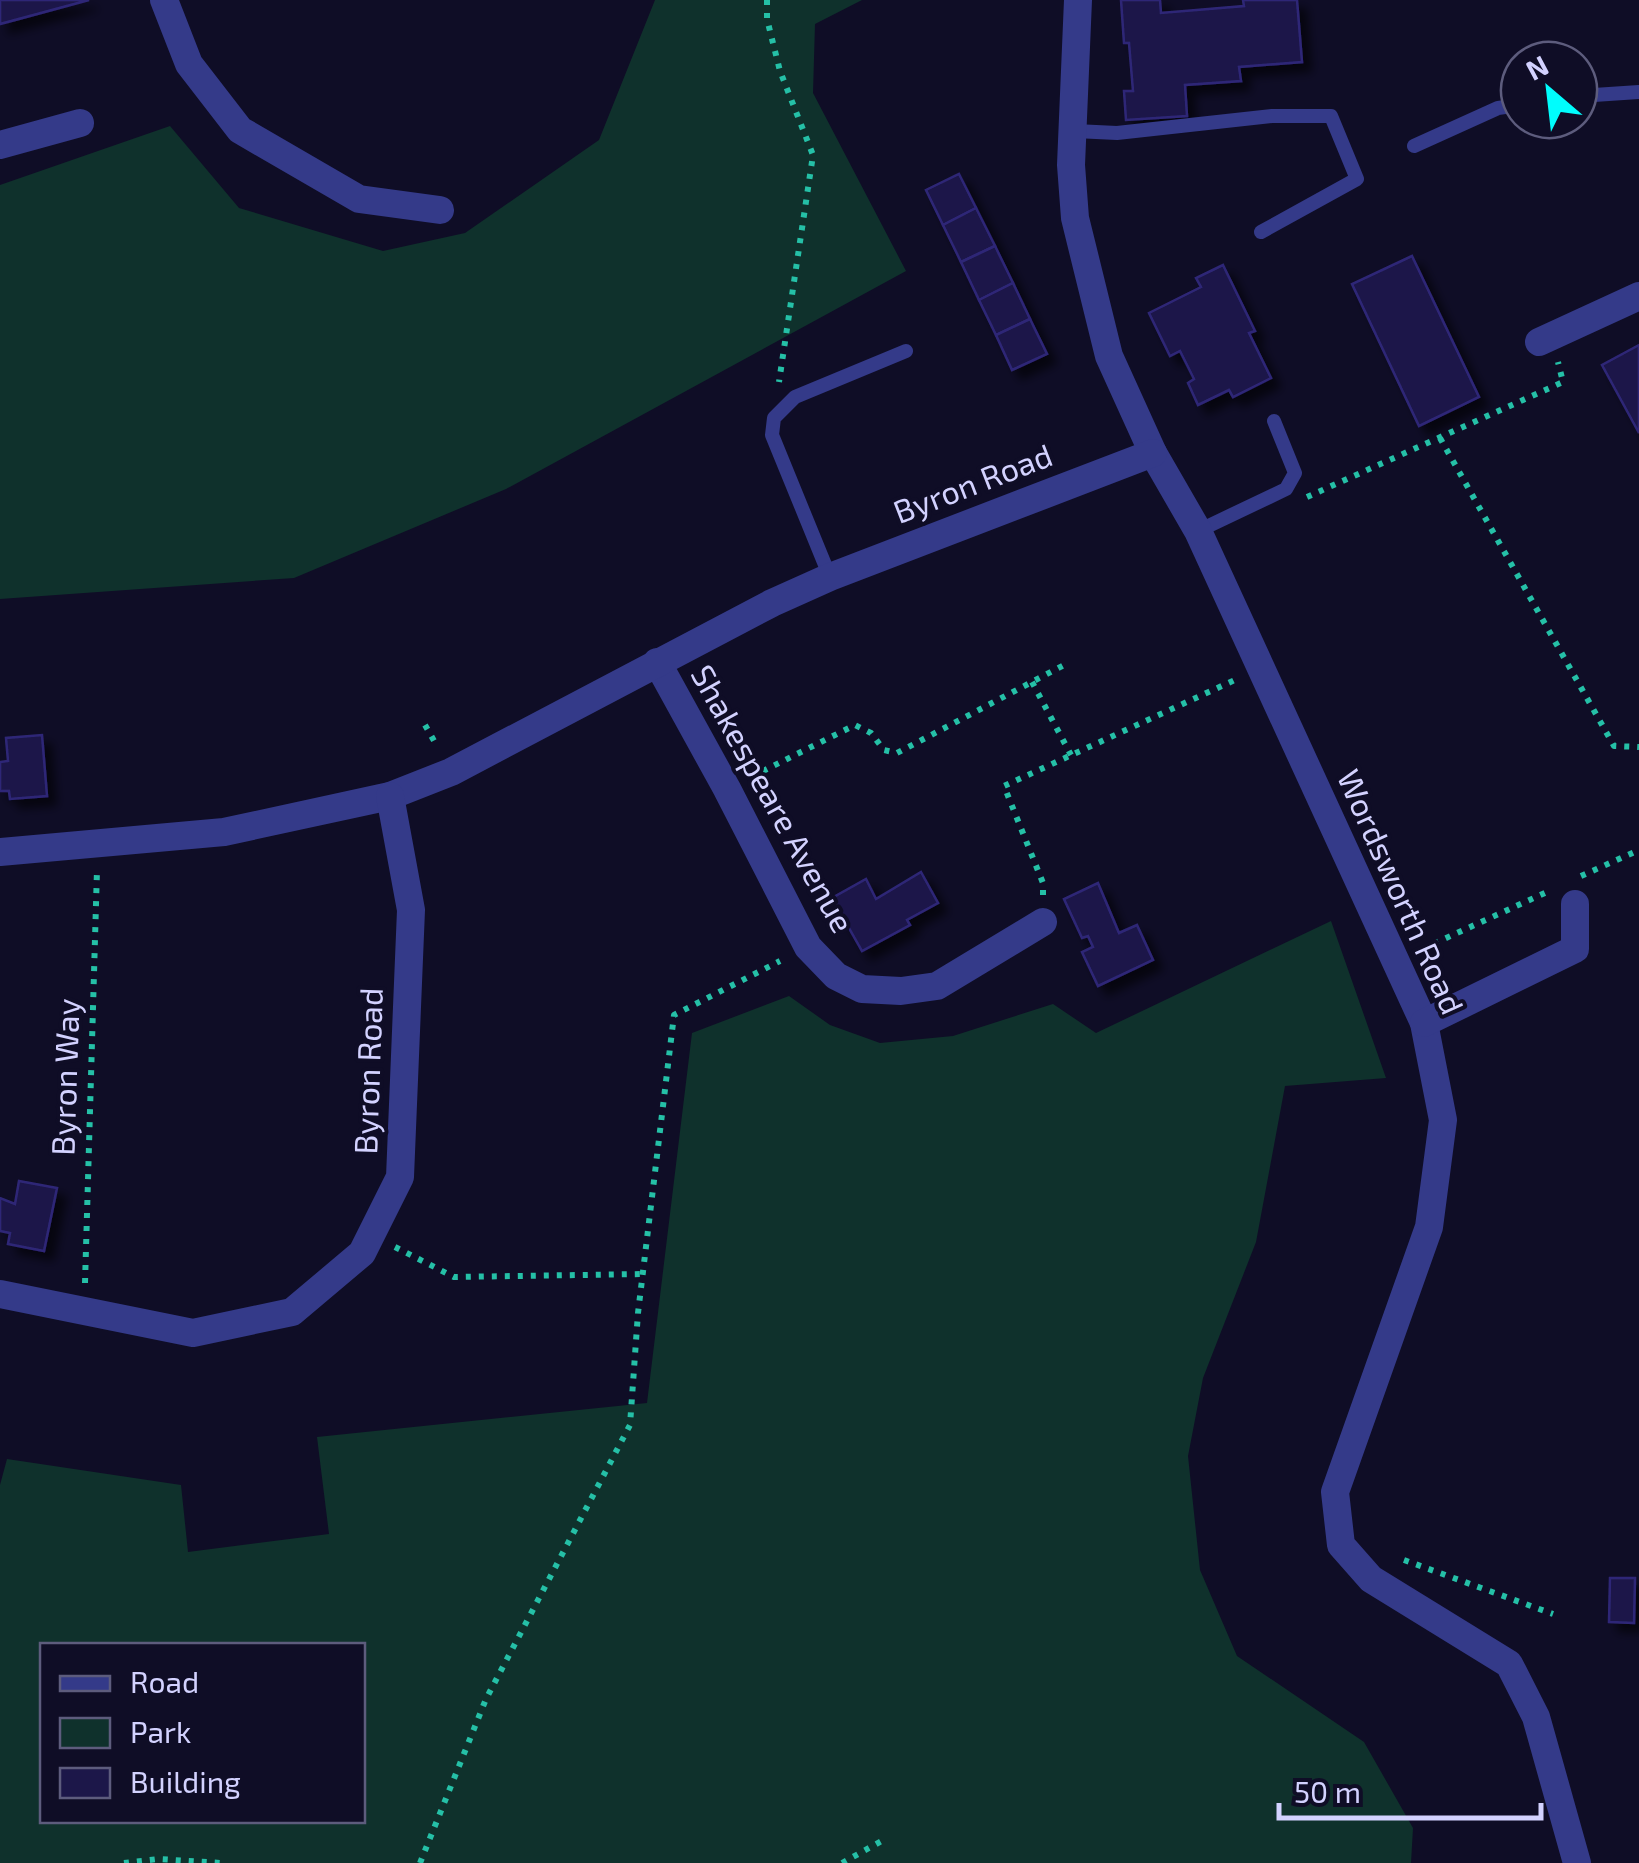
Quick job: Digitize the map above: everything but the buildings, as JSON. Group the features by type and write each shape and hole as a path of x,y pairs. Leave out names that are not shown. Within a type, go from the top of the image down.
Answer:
{"street":[{"path":"164,0 189,64 240,130 359,199 440,210"},
{"name":"Wordsworth Road","path":"1078,0 1074,218 1109,356 1153,453 1198,532 1424,1023 1442,1120 1429,1227 1335,1492 1342,1545 1370,1579 1508,1664 1536,1717 1577,1863"},
{"path":"0,146 80,123"},
{"path":"1546,340 1639,296"},
{"name":"Byron Road","path":"0,852 224,832 390,796 451,772 772,602 1153,453"},
{"name":"Shakespeare Avenue","path":"657,662 728,789 808,946 836,976 862,989 902,991 937,986 1044,922"},
{"name":"Byron Road","path":"0,1294 193,1333 292,1312 362,1253 400,1177 411,910 390,796"},
{"path":"1424,1023 1575,949 1566,892"}],"lane":[{"path":"1599,95 1639,92"},
{"path":"1414,146 1499,108"},
{"path":"1075,131 1117,133 1272,116 1331,116 1356,179 1261,232"},
{"path":"830,577 772,436 774,418 795,397 906,351"},
{"path":"1198,532 1286,489 1295,473 1274,421"}],"path":[{"path":"767,0 767,19 780,71 813,155 774,418"},
{"path":"1286,489 1309,498 1563,382 1546,340"},
{"path":"1440,438 1614,746 1639,748"},
{"path":"728,789 855,724 870,733 884,750 896,753 1066,664"},
{"path":"1044,922 1043,883 1004,786 1261,668"},
{"path":"1032,682 1072,756"},
{"name":"Byron Way","path":"84,1311 98,844"},
{"path":"1395,962 1566,892 1639,850"},
{"path":"420,1863 486,1699 630,1425 674,1014 808,946"},
{"path":"371,1236 454,1277 644,1274"},
{"path":"1370,1579 1403,1559 1553,1614"},
{"path":"842,1863 887,1838"},
{"path":"124,1863 158,1859 221,1863"}],"green space":[{"path":"655,0 862,0 815,24 813,93 906,271 506,489 294,578 0,599 0,185 170,126 239,208 383,251 465,233 599,140"},
{"path":"1331,921 1386,1078 1285,1086 1256,1242 1203,1378 1188,1456 1200,1570 1237,1656 1364,1742 1413,1828 1411,1863 0,1863 0,1485 7,1459 181,1485 188,1552 329,1534 317,1437 647,1403 692,1033 789,996 830,1025 880,1043 953,1036 1053,1004 1096,1033"}]}
